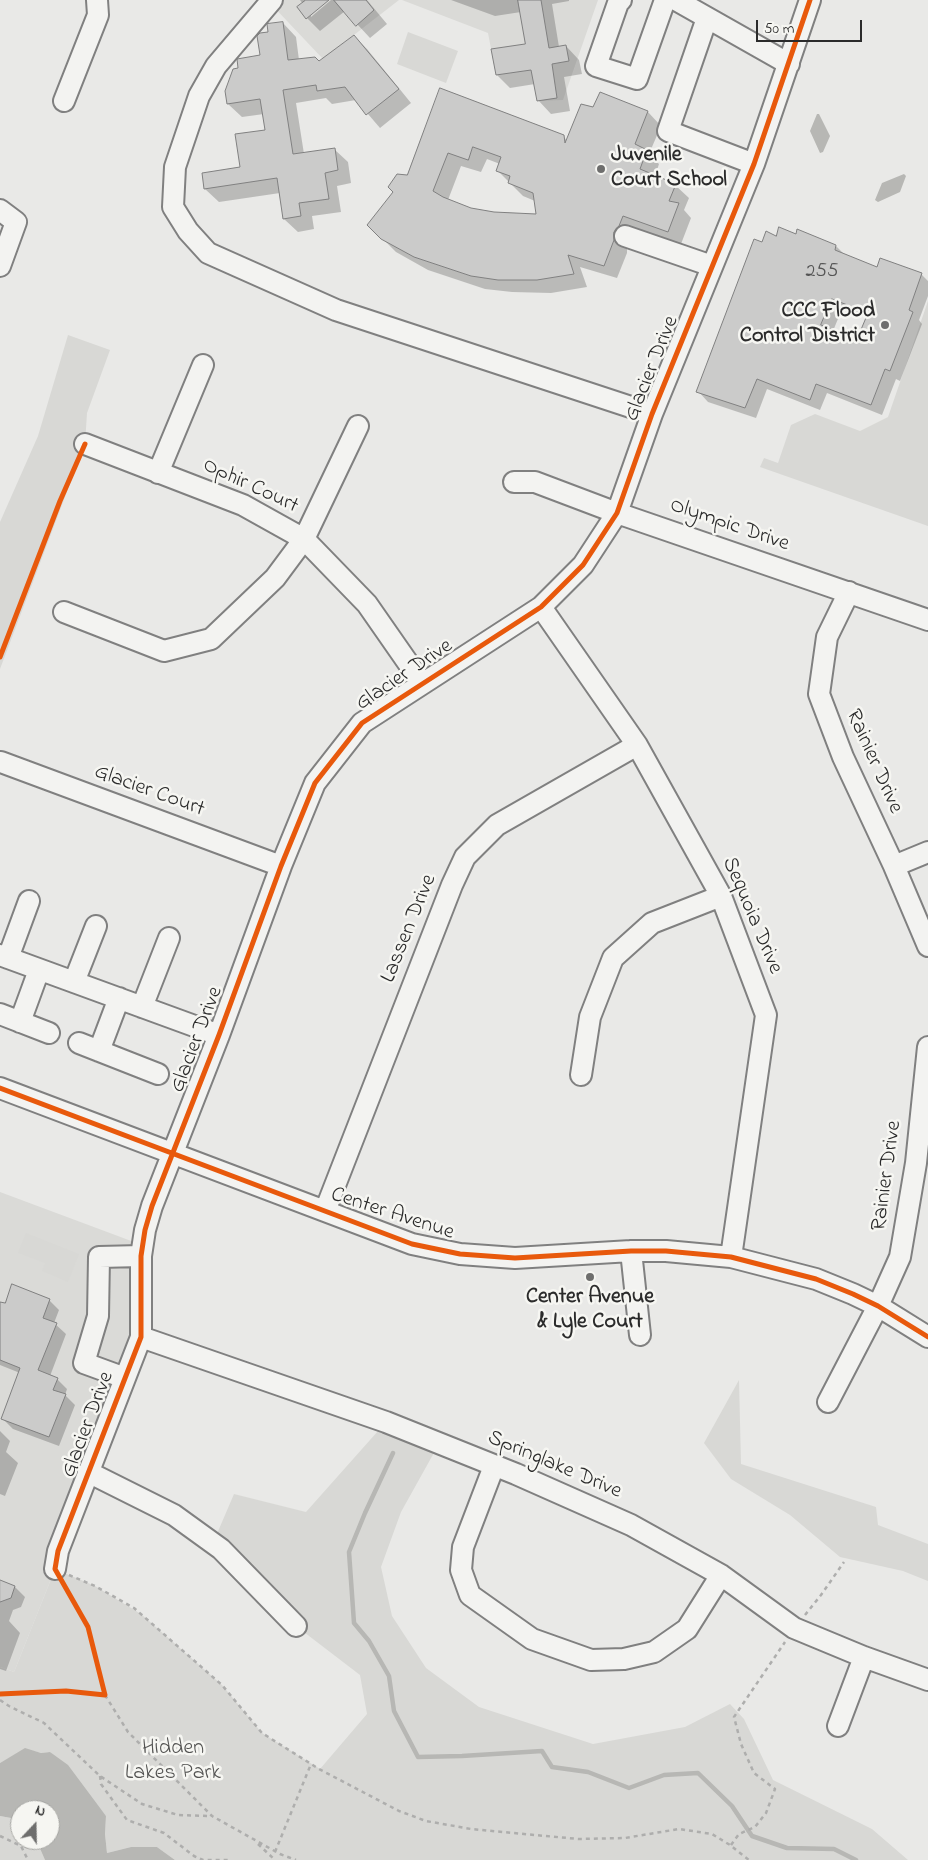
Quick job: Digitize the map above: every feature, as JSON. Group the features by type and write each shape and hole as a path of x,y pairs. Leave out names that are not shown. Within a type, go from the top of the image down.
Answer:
{"street":[{"path":"64,102 98,15 97,0"},
{"path":"272,0 216,66 199,96 175,167 173,207 188,231 208,252 336,310 652,414"},
{"path":"621,0 618,3 596,66 637,80 665,0"},
{"path":"676,0 789,64"},
{"name":"Glacier Drive","path":"55,1569 58,1550 141,1337 141,1256 145,1230 172,1153 219,1035 281,866 315,783 362,723 541,607 583,565 617,513 652,414 754,164 810,0"},
{"path":"707,18 668,130 754,164"},
{"path":"0,210 16,222 0,266"},
{"path":"625,236 712,266"},
{"path":"158,473 203,365"},
{"path":"64,612 164,651 211,639 276,578 304,539 358,426"},
{"name":"Ophir Court","path":"85,444 243,505 304,539 366,604 422,683"},
{"name":"Olympic Drive","path":"514,482 534,482 617,513 928,620"},
{"name":"Rainier Drive","path":"849,592 827,637 818,694 843,757 894,866 928,946"},
{"name":"Sequoia Drive","path":"541,607 637,745 721,896 766,1015 731,1256"},
{"name":"Lassen Drive","path":"325,1211 452,885 465,857 497,825 637,745"},
{"name":"Glacier Court","path":"1,762 281,866"},
{"path":"894,866 928,852"},
{"path":"581,1075 590,1017 613,958 652,923 721,896"},
{"path":"29,901 4,956 219,1035"},
{"path":"74,982 96,926"},
{"path":"142,1007 169,938"},
{"path":"20,1022 40,970"},
{"path":"99,1051 119,998"},
{"path":"0,1014 49,1033"},
{"path":"79,1044 158,1074"},
{"name":"Rainier Drive","path":"828,1402 878,1306 900,1257 922,1164 928,1047"},
{"name":"Center Avenue","path":"0,1088 412,1244 460,1254 515,1258 666,1251 731,1256 816,1279 853,1294 878,1306 928,1337"},
{"path":"631,1252 640,1335"},
{"path":"125,1378 84,1363 98,1316 99,1257 141,1256"},
{"name":"Springlake Drive","path":"141,1337 440,1442 631,1525 721,1576 794,1628 864,1657 928,1680"},
{"path":"494,1466 463,1547 461,1570 470,1595 532,1639 591,1660 624,1658 654,1652 686,1629 721,1576"},
{"path":"88,1472 174,1515 221,1549 296,1626"},
{"path":"838,1726 864,1657"}],"path":[{"path":"730,1845 739,1834 755,1827 766,1813 775,1789 754,1773 741,1744 734,1717 794,1628 821,1595 844,1562"},
{"path":"55,1569 95,1586 134,1608 222,1685 262,1733 311,1764 399,1811 426,1821 471,1829 578,1839 625,1838 679,1829 712,1834 749,1860"},
{"path":"103,1685 102,1694 128,1732 212,1816 275,1852 296,1860"},
{"path":"0,1700 44,1723 100,1776 142,1804 178,1815 212,1816"},
{"path":"275,1852 311,1764"},
{"path":"100,1776 101,1784 127,1820 164,1833 194,1856 203,1860 230,1860"},
{"path":"0,1836 21,1846 28,1860"},
{"path":"256,1841 275,1860"}],"shaded area":[{"path":"272,0 399,0 323,59 270,3"},
{"path":"402,0 598,0 563,100 537,101 531,70 496,75 488,33"},
{"path":"817,114 819,114 830,136 823,152 820,153 810,131"},
{"path":"904,174 906,176 900,192 878,202 875,200 882,183"},
{"path":"0,1192 142,1245 141,1337 55,1569 14,1672 0,1667"},
{"path":"25,1748 41,1753 50,1752 68,1765 106,1816 107,1853 131,1847 157,1847 175,1860 45,1860 41,1850 60,1850 60,1800 10,1800 10,1818 0,1816 0,1763"}],"green space":[{"path":"408,32 458,51 446,83 397,64"},
{"path":"928,301 928,526 760,467 764,458 778,463 791,425 815,414 860,431 888,417"},
{"path":"68,335 110,350 87,413 85,444 0,669 0,522 38,436"},
{"path":"26,1233 79,1254 68,1282 42,1271 45,1263 18,1253"},
{"path":"739,1380 741,1464 876,1507 878,1525 928,1544 928,1581 903,1571 840,1557 790,1515 731,1479 704,1443"},
{"name":"Hidden Lakes Park","path":"386,1422 440,1442 401,1512 381,1567 392,1616 426,1668 479,1707 593,1744 685,1727 730,1704 744,1719 773,1780 872,1829 908,1860 175,1860 157,1847 131,1847 107,1853 106,1816 50,1752 41,1753 25,1749 0,1763 0,1667 14,1672 55,1569 95,1586 141,1614 222,1685 262,1733 320,1769 367,1714 360,1675 296,1626 213,1543 234,1494 306,1512"},
{"path":"0,1816 10,1818 10,1850 41,1850 45,1860 0,1860"}],"building":[{"path":"306,0 329,0 306,19 297,7"},
{"path":"334,0 366,0 374,10 356,26"},
{"path":"518,0 541,0 549,48 566,45 569,61 552,64 557,98 537,101 531,70 496,75 491,49 525,44"},
{"path":"283,22 288,60 315,57 319,61 354,35 399,89 366,115 345,87 317,91 316,85 283,90 293,154 335,148 338,170 325,173 329,199 299,203 301,216 283,219 277,178 204,189 202,173 240,167 235,134 265,130 260,99 227,104 225,91 233,69 238,68 237,59 260,55 257,36 260,33 268,32 267,24"},
{"path":"440,88 564,135 565,143 581,104 593,107 600,92 648,111 635,144 647,150 640,169 676,184 669,201 679,203 668,232 623,216 614,232 614,240 604,266 568,255 574,274 537,280 498,280 471,276 414,257 381,239 367,225 393,192 388,187 397,174 407,175","holes":["473,147 501,157 496,171 510,176 508,183 533,193 536,214 494,212 471,208 433,191 448,153 468,160"]},
{"path":"779,227 796,234 797,229 836,245 835,250 877,267 880,258 922,273 909,310 913,312 890,371 885,369 871,405 816,384 810,400 757,379 745,408 696,392 754,239 762,242 766,231 776,236","holes":["832,299 868,313 857,339 821,325"]},
{"path":"12,1284 50,1299 43,1318 57,1323 38,1370 58,1378 53,1390 66,1394 49,1437 1,1419 20,1368 0,1360 0,1302 5,1303"},
{"path":"0,1580 15,1586 11,1598 0,1602"}],"waterway":[{"path":"393,1453 349,1552 354,1623 369,1641 389,1676 394,1711 418,1757 542,1751 552,1767 588,1772 629,1788 664,1775 698,1773 732,1806 752,1836 787,1848 834,1849 856,1860"}],"cycle path":[{"path":"0,1694 66,1691 105,1695 88,1627 55,1569 58,1551 141,1337 141,1256 145,1230 152,1206 219,1035 281,866 315,783 362,723 541,607 583,565 617,513 652,414 754,164 810,0"},
{"path":"0,657 60,501 85,444"},
{"path":"0,1088 412,1244 460,1254 515,1258 631,1251 666,1251 731,1257 816,1279 853,1294 878,1306 928,1337"}],"place":[{"name":"Juvenile Court School","path":"601,169"},
{"name":"CCC Flood Control District","path":"885,325"},
{"name":"Center Avenue & Lyle Court","path":"590,1277"}]}
